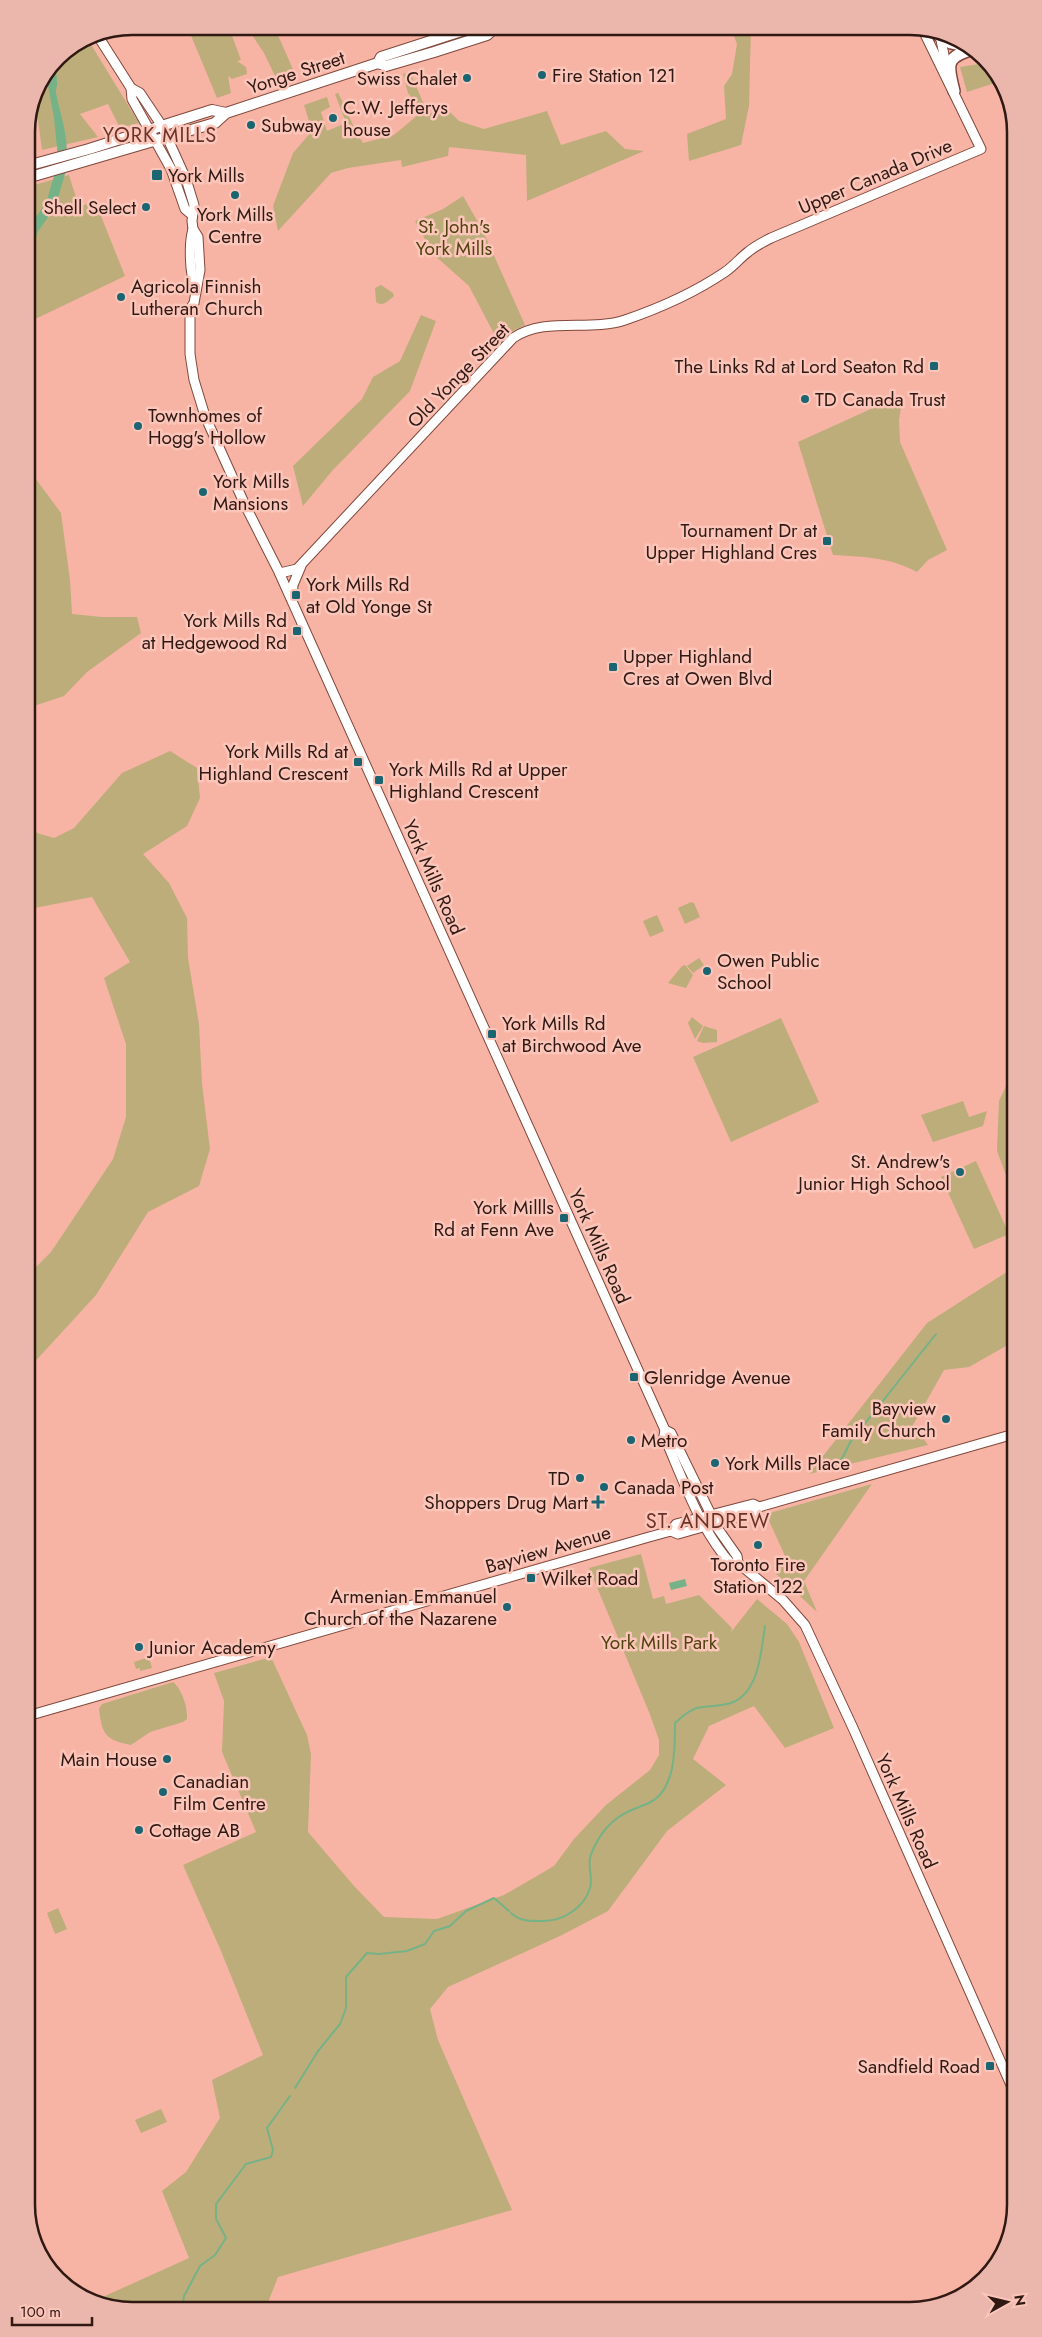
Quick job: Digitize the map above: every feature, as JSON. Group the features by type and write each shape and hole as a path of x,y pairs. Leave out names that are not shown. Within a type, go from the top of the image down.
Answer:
{"highway":[{"path":"954,92 949,69 951,61 958,54 964,52"}],"main road":[{"name":"Yonge Street","path":"378,64 381,56 448,35"},
{"name":"Yonge Street","path":"35,164 74,159 168,138 215,123 226,113 378,64 386,66 487,35"},
{"path":"926,37 954,92"},
{"path":"100,40 131,88"},
{"path":"940,40 954,92"},
{"name":"York Mills Road","path":"131,88 140,93 162,126 190,189 194,205 191,214 193,229 190,238 192,280 196,287 194,303 190,309 190,354 194,380 205,416 245,505 279,571 665,1430 664,1436 700,1518 725,1557 731,1564 738,1563"},
{"name":"York Mills Road","path":"131,88 132,99 172,169 185,209 191,214"},
{"name":"Upper Canada Drive","path":"782,233 981,149 954,92"},
{"name":"Yonge Street","path":"35,174 162,126 212,110 226,113"},
{"name":"Old Yonge Street","path":"304,562 512,338 524,331 542,327 582,326 622,321 699,289 737,263 754,247 782,233"},
{"path":"279,571 292,572 304,562"},
{"path":"292,600 295,581 304,562"},
{"name":"York Mills Road","path":"665,1430 671,1433 716,1524 737,1556 738,1563 783,1600 805,1625 1007,2074"},
{"name":"Bayview Avenue","path":"35,1714 671,1532 678,1534 705,1528 755,1512 759,1507 1007,1436"},
{"name":"Bayview Avenue","path":"671,1532 676,1524 711,1514 753,1504 759,1507"}],"green space":[{"path":"191,35 232,35 241,60 237,61 246,67 247,74 232,79 228,76 231,93 217,98"},
{"path":"252,35 278,35 295,74 277,80 264,53"},
{"path":"734,35 751,35 749,106 741,145 689,161 687,134 726,119 724,86 732,74 737,44"},
{"path":"91,44 139,123 120,128 108,104 80,114 98,137 42,150 37,113 42,95 59,68 78,51"},
{"path":"980,64 994,83 967,92 960,67"},
{"path":"410,72 428,114 446,108 459,121 484,129 547,111 561,145 606,131 625,149 644,151 527,201 526,155 449,147 448,156 402,167 401,160 348,168 331,173 278,231 273,206 293,153 312,131 304,105 327,97 330,107 321,112 327,131 346,123 335,94 338,93 363,143 394,135 419,114 416,103 408,93 403,74"},
{"path":"69,175 79,207 95,201 125,276 35,319 35,185"},
{"name":"St. John's York Mills","path":"463,196 483,231 525,325 511,332 501,347 469,286 433,254 415,221 443,209"},
{"path":"381,285 393,293 394,296 381,304 376,302 375,288"},
{"path":"421,315 436,321 410,391 332,471 303,506 293,466 362,399 373,377 400,361"},
{"path":"902,401 899,420 900,442 947,550 928,560 917,572 896,563 866,557 833,555 798,442 884,403"},
{"path":"35,478 61,513 70,580 72,614 102,617 137,617 141,633 87,672 64,696 35,706 35,593"},
{"path":"170,751 197,768 200,798 187,826 143,854 169,883 187,918 188,958 199,1024 202,1084 210,1149 199,1186 148,1212 96,1295 35,1362 35,1268 51,1252 113,1159 126,1117 126,1044 104,978 130,962 92,897 35,908 35,829 37,833 54,838 74,828 122,773"},
{"path":"691,902 694,903 700,917 685,924 678,908"},
{"path":"657,915 664,931 650,937 643,921"},
{"path":"699,958 704,965 693,973 687,966"},
{"path":"685,965 693,975 686,988 668,983 682,966"},
{"path":"692,1017 703,1026 695,1039 688,1023"},
{"path":"781,1018 819,1102 731,1142 693,1057"},
{"path":"704,1026 717,1030 717,1042 703,1043 697,1041"},
{"path":"1007,1084 1007,1178 997,1151 999,1101"},
{"path":"963,1101 969,1117 987,1111 983,1126 933,1142 921,1115"},
{"path":"976,1161 1007,1230 1007,1235 974,1249 941,1177"},
{"path":"1007,1272 1007,1345 969,1367 944,1370 913,1425 928,1445 809,1474 927,1323"},
{"path":"872,1484 804,1581 817,1612 774,1572 785,1556 766,1514"},
{"name":"York Mills Park","path":"641,1554 653,1599 664,1596 666,1604 699,1595 732,1628 731,1632 757,1599 787,1624 799,1642 834,1728 785,1748 754,1706 709,1726 693,1759 726,1785 667,1831 608,1911 562,1935 448,1987 430,2009 438,2040 512,2210 278,2277 268,2302 126,2302 102,2297 189,2258 162,2191 186,2172 220,2118 212,2080 263,2055 221,1951 183,1865 256,1832 222,1752 224,1701 214,1673 271,1657 307,1735 311,1754 308,1832 354,1886 384,1917 437,1919 504,1895 554,1866 574,1839 606,1805 650,1770 659,1755 659,1740 649,1712 589,1568"},
{"path":"149,1657 152,1668 140,1671 140,1668 136,1669 134,1662"},
{"path":"173,1682 184,1699 187,1719 183,1722 150,1732 131,1745 115,1741 106,1735 100,1718 99,1709 102,1704"},
{"path":"58,1908 67,1929 55,1934 47,1913"},
{"path":"161,2109 167,2122 141,2133 135,2120"}],"shaded area":[{"path":"56,71 56,92 67,146 64,167 60,177 54,118 48,84"},
{"path":"685,1579 687,1586 671,1590 669,1583"}],"waterway":[{"path":"35,227 51,204 63,163"},
{"path":"839,1464 851,1441 936,1334"},
{"path":"511,1913 518,1918 526,1920 558,1919 572,1912 583,1902 591,1884 590,1858 602,1834 620,1816 649,1803 658,1797 664,1789 672,1768 675,1723 695,1709 727,1704 738,1700 746,1693 752,1683 760,1660 765,1626"},
{"path":"295,2088 318,2051 340,2024 346,2008 346,1977 367,1953 379,1954 407,1951 425,1944 434,1931 450,1926 466,1911 494,1898 509,1911"},
{"path":"183,2302 184,2296 200,2266 215,2255 226,2238 216,2219 216,2204 246,2164 271,2157 273,2150 267,2128 290,2096"}],"place":[{"name":"Fire Station 121","path":"542,75"},
{"name":"Swiss Chalet","path":"467,78"},
{"name":"C.W. Jefferys house","path":"333,118"},
{"name":"Subway","path":"251,125"},
{"name":"York Mills","path":"157,175"},
{"name":"York Mills Centre","path":"235,195"},
{"name":"Shell Select","path":"146,207"},
{"name":"Agricola Finnish Lutheran Church","path":"121,297"},
{"name":"The Links Rd at Lord Seaton Rd","path":"934,366"},
{"name":"TD Canada Trust","path":"805,399"},
{"name":"Townhomes of Hogg's Hollow","path":"138,426"},
{"name":"York Mills Mansions","path":"203,492"},
{"name":"Tournament Dr at Upper Highland Cres","path":"827,541"},
{"name":"York Mills Rd at Old Yonge St","path":"296,595"},
{"name":"York Mills Rd at Hedgewood Rd","path":"297,631"},
{"name":"Upper Highland Cres at Owen Blvd","path":"613,667"},
{"name":"York Mills Rd at Highland Crescent","path":"358,762"},
{"name":"York Mills Rd at Upper Highland Crescent","path":"379,780"},
{"name":"Owen Public School","path":"707,971"},
{"name":"York Mills Rd at Birchwood Ave","path":"492,1034"},
{"name":"St. Andrew's Junior High School","path":"960,1172"},
{"name":"York Millls Rd at Fenn Ave","path":"564,1218"},
{"name":"Glenridge Avenue","path":"634,1377"},
{"name":"Bayview Family Church","path":"946,1419"},
{"name":"Metro","path":"631,1440"},
{"name":"York Mills Place","path":"715,1463"},
{"name":"TD","path":"580,1478"},
{"name":"Canada Post","path":"604,1487"},
{"name":"Shoppers Drug Mart","path":"598,1502"},
{"name":"Toronto Fire Station 122","path":"758,1545"},
{"name":"Wilket Road","path":"531,1578"},
{"name":"Armenian Emmanuel Church of the Nazarene","path":"507,1607"},
{"name":"Junior Academy","path":"139,1647"},
{"name":"Main House","path":"167,1759"},
{"name":"Canadian Film Centre","path":"163,1792"},
{"name":"Cottage AB","path":"139,1830"},
{"name":"Sandfield Road","path":"990,2066"}],"district":[{"name":"YORK MILLS","path":"160,135"},
{"name":"ST. ANDREW","path":"708,1521"}]}
